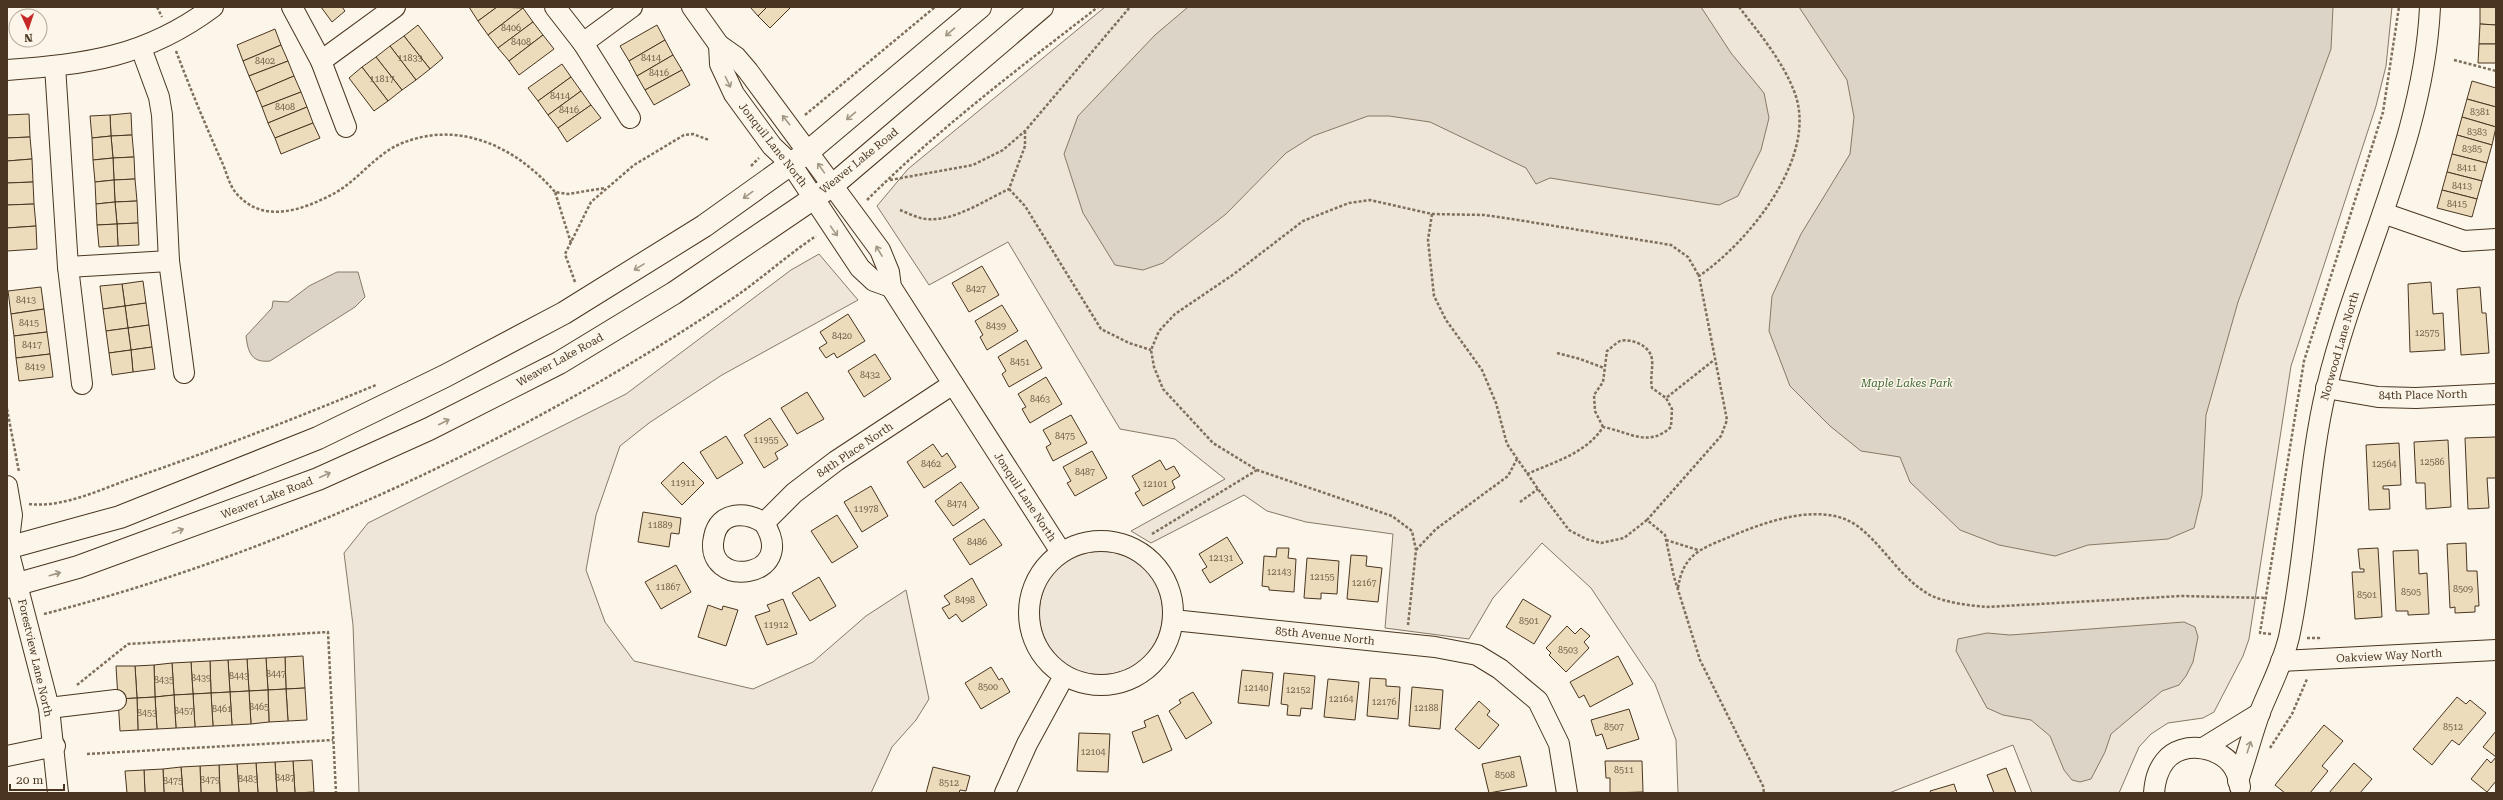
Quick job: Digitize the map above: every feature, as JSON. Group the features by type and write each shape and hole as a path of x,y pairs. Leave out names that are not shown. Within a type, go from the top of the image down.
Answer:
{"main road":[{"path":"7,547 120,517 318,438 445,376 571,309 704,226 809,151 980,7"},
{"name":"Weaver Lake Road","path":"12,586 78,567 318,479 429,429 566,358 674,293 832,185 1042,7"}],"street":[{"path":"7,70 94,61 141,48 188,24 213,7"},
{"path":"292,7 321,61 346,127"},
{"path":"321,61 395,7"},
{"path":"555,7 583,43 630,118"},
{"path":"583,43 632,7"},
{"name":"Jonquil Lane North","path":"692,7 719,45 736,57 809,151 852,214 880,250 889,272 891,287 1061,552 1042,569 1034,585 1028,615 1032,639 1045,661 1064,676"},
{"name":"Norwood Lane North","path":"2239,787 2260,712 2289,637 2326,388 2357,284 2383,213 2414,110 2423,65 2430,7"},
{"name":"Jonquil Lane North","path":"719,45 720,64 734,94 772,146 791,164 860,268 874,281 891,287"},
{"path":"141,48 159,97 162,115 169,261 184,373"},
{"path":"55,66 68,267 82,384"},
{"path":"2383,213 2464,241 2496,239"},
{"path":"68,267 169,261"},
{"name":"84th Place North","path":"764,523 794,493 836,461 953,384"},
{"name":"84th Place North","path":"2326,388 2378,397 2416,398 2496,394"},
{"name":"Forestview Lane North","path":"13,480 12,515 7,547 12,586 49,708 55,746 58,793"},
{"path":"1006,793 1027,744 1064,676 1087,684 1111,685 1134,678 1153,663 1167,644 1173,620 1173,601 1167,583 1157,566 1128,545 1111,541 1093,540 1076,544 1061,552"},
{"name":"85th Avenue North","path":"1173,620 1405,644 1477,655 1500,669 1538,701 1559,744 1567,793"},
{"name":"Oakview Way North","path":"2281,661 2496,650"},
{"path":"49,708 116,700"},
{"path":"2203,748 2260,712"},
{"path":"7,756 55,746"},
{"path":"2154,793 2155,778 2166,760 2183,749 2203,748 2222,755 2236,770 2239,787"}],"path":[{"path":"808,112 935,7"},
{"path":"865,202 924,145 968,108 1098,7"},
{"path":"889,180 973,164 1002,150 1025,131 1130,7"},
{"path":"1699,276 1718,263 1773,199 1796,150 1801,123 1795,91 1775,55 1739,7"},
{"path":"178,56 204,122 236,192 253,208 270,213 298,209 336,192 399,144 433,134 476,138 514,155 539,174 556,192 570,243"},
{"path":"2454,60 2496,71"},
{"path":"900,210 926,219 941,218 955,214 1009,188 1025,146 1025,131"},
{"path":"568,286 574,282 565,254 591,202 634,165 684,135 692,134 709,140"},
{"path":"556,192 568,194 608,188"},
{"path":"1009,188 1025,206 1101,329 1129,343 1151,350"},
{"path":"1405,644 1416,550 1412,530 1392,516 1257,470 1213,442 1180,410 1163,389 1154,367 1151,350 1159,331 1175,314 1234,274 1303,221 1330,208 1370,200 1432,214 1498,217 1671,245 1688,257 1699,276 1714,360 1727,420 1721,436 1647,520 1624,538 1601,543 1586,540 1569,530 1527,474 1507,444 1496,403 1482,370 1446,320 1434,296 1428,240 1432,214"},
{"path":"44,614 112,596 261,543 357,504 453,459 630,364 757,282 820,233"},
{"path":"1619,341 1633,341 1645,347 1652,358 1650,374 1652,388 1666,398 1672,408 1671,427 1661,436 1646,439 1603,427 1594,411 1594,394 1603,382 1607,351 1619,341"},
{"path":"1557,353 1580,358 1604,368"},
{"path":"1666,398 1714,360"},
{"path":"26,497 29,504 47,506 87,494 198,455 382,383"},
{"path":"7,409 13,480"},
{"path":"1527,474 1578,451 1595,440 1603,427"},
{"path":"1416,550 1436,529 1508,476 1517,459"},
{"path":"1152,534 1257,470"},
{"path":"1520,502 1538,489"},
{"path":"1678,591 1683,571 1698,550 1765,522 1815,514 1829,515 1860,528 1909,581 1932,595 1966,604 1993,607 2181,596 2267,598"},
{"path":"1647,520 1665,535 1678,591 1700,660 1763,786 1764,793"},
{"path":"1666,540 1698,550"},
{"path":"75,687 128,644 328,632 336,793"},
{"path":"2268,751 2292,714 2306,682"},
{"path":"87,754 333,740"}],"green space":[{"name":"Maple Lakes Park","path":"1105,7 2392,7 2386,66 2376,106 2291,366 2249,639 2243,656 2214,712 2203,718 2168,723 2151,734 2139,747 2119,793 2032,793 2013,745 1889,793 1678,793 1676,740 1655,684 1591,588 1542,543 1493,598 1469,639 1385,628 1393,534 1306,522 1267,511 1244,495 1151,543 1131,531 1225,479 1175,439 1120,429 1008,242 929,285 877,206 908,169"},
{"path":"819,254 858,300 722,375 649,423 620,446 596,515 586,570 605,622 634,661 753,689 813,662 866,616 906,590 929,699 916,720 892,747 871,793 359,793 353,625 344,553 368,523 626,394 791,270"},
{"path":"1107,551 1125,555 1136,561 1149,573 1159,589 1163,613 1159,637 1153,648 1141,661 1119,673 1095,675 1077,671 1066,665 1053,653 1041,631 1039,607 1043,589 1049,578 1061,565 1083,553"}],"shaded area":[{"path":"1188,7 1701,7 1731,53 1764,93 1769,118 1761,150 1738,196 1719,205 1550,178 1536,184 1526,168 1430,122 1389,116 1368,116 1313,136 1286,153 1226,214 1163,263 1143,270 1115,265 1083,213 1064,154 1078,116 1155,35"},
{"path":"1799,7 2333,7 2331,49 2238,302 2206,415 2202,495 2194,528 2168,539 2088,545 2055,556 1999,545 1960,530 1910,482 1900,457 1861,451 1830,426 1790,386 1769,331 1772,296 1801,234 1850,154 1854,117 1847,80"},
{"path":"337,272 358,272 365,297 355,307 270,361 259,360 252,356 248,347 246,336 272,308 273,301 288,302 309,286"},
{"path":"2184,622 2195,627 2198,637 2193,662 2186,676 2179,685 2162,691 2111,734 2105,752 2091,779 2080,782 2072,780 2064,770 2050,736 2031,720 2003,715 1987,708 1956,651 1958,639 1987,633 2010,635"}],"building":[{"path":"321,7 342,7 345,11 332,22"},
{"path":"469,7 497,7 478,21"},
{"path":"497,7 523,8 488,35 478,21"},
{"path":"750,7 767,7 758,16"},
{"path":"767,7 791,7 770,28 758,16"},
{"path":"2480,7 2496,7 2496,25 2480,24"},
{"path":"523,8 533,22 498,48 488,35"},
{"path":"533,22 543,35 509,61 498,48"},
{"path":"2480,24 2496,25 2496,44 2479,44"},
{"path":"418,25 443,58 430,69 404,36"},
{"path":"657,25 665,40 629,61 620,46"},
{"path":"275,29 281,45 243,61 237,45"},
{"path":"543,35 554,49 519,75 509,61"},
{"path":"404,36 430,69 416,80 390,46"},
{"path":"665,40 673,55 637,76 629,61"},
{"path":"2479,44 2496,44 2496,63 2478,63"},
{"path":"281,45 288,61 249,76 243,61"},
{"path":"390,46 416,80 402,90 376,57"},
{"path":"673,55 682,70 645,90 637,76"},
{"path":"376,57 402,90 388,101 362,67"},
{"path":"288,61 294,76 256,92 249,76"},
{"path":"562,64 571,77 538,101 528,88"},
{"path":"362,67 388,101 374,111 349,78"},
{"path":"682,70 690,85 654,105 645,90"},
{"path":"294,76 301,92 262,107 256,92"},
{"path":"571,77 581,91 548,115 538,101"},
{"path":"2472,81 2496,88 2496,107 2467,99"},
{"path":"581,91 591,105 558,128 548,115"},
{"path":"301,92 307,107 268,123 262,107"},
{"path":"2467,99 2496,107 2496,127 2462,117"},
{"path":"591,105 601,118 567,142 558,128"},
{"path":"307,107 313,123 275,138 268,123"},
{"path":"131,113 132,135 111,136 110,115"},
{"path":"29,114 30,137 7,138 7,115"},
{"path":"110,115 111,136 92,138 90,116"},
{"path":"2462,117 2496,127 2492,145 2457,135"},
{"path":"313,123 320,138 281,154 275,138"},
{"path":"132,135 134,157 113,158 111,136"},
{"path":"2457,135 2492,145 2487,163 2452,154"},
{"path":"111,136 113,158 93,160 92,138"},
{"path":"30,137 32,159 7,161 7,138"},
{"path":"2452,154 2487,163 2482,181 2447,172"},
{"path":"134,157 135,179 114,180 113,158"},
{"path":"113,158 114,180 95,182 93,160"},
{"path":"32,159 33,182 7,183 7,161"},
{"path":"2447,172 2482,181 2477,199 2442,190"},
{"path":"135,179 137,201 115,202 114,180"},
{"path":"114,180 115,202 96,204 95,182"},
{"path":"33,182 34,204 7,205 7,183"},
{"path":"2442,190 2477,199 2472,217 2437,208"},
{"path":"137,201 138,223 117,224 115,202"},
{"path":"115,202 117,224 97,225 96,204"},
{"path":"34,204 36,226 7,228 7,205"},
{"path":"138,223 139,245 118,246 117,224"},
{"path":"117,224 118,246 99,247 97,225"},
{"path":"36,226 37,249 7,251 7,228"},
{"path":"982,266 999,295 969,312 952,283"},
{"path":"143,281 146,303 125,306 122,284"},
{"path":"2431,282 2433,314 2443,313 2445,350 2410,352 2408,284"},
{"path":"122,284 125,306 103,309 100,286"},
{"path":"41,287 44,309 11,314 8,291"},
{"path":"2480,287 2482,313 2486,313 2489,353 2461,355 2457,289"},
{"path":"146,303 149,325 128,328 125,306"},
{"path":"1002,305 1018,331 987,350 980,337 983,335 975,321"},
{"path":"125,306 128,328 106,331 103,309"},
{"path":"44,309 47,332 14,336 11,314"},
{"path":"848,314 865,341 837,358 834,353 826,358 819,348 827,343 820,332"},
{"path":"149,325 152,347 131,350 128,328"},
{"path":"128,328 131,350 109,353 106,331"},
{"path":"47,332 50,354 16,358 14,336"},
{"path":"1026,340 1042,368 1009,387 1002,374 1006,371 998,357"},
{"path":"152,347 155,369 133,372 131,350"},
{"path":"131,350 133,372 112,375 109,353"},
{"path":"50,354 53,377 19,381 16,358"},
{"path":"875,354 891,379 864,397 848,371"},
{"path":"1046,377 1062,404 1030,423 1022,409 1026,407 1018,394"},
{"path":"807,392 824,419 797,434 781,408"},
{"path":"1071,415 1087,443 1053,461 1046,447 1051,444 1043,430"},
{"path":"770,418 788,445 775,453 778,459 764,468 744,435"},
{"path":"726,436 743,463 717,479 700,452"},
{"path":"2496,437 2496,478 2487,478 2489,508 2468,509 2465,438"},
{"path":"2448,440 2451,507 2426,509 2425,483 2416,483 2414,442"},
{"path":"2399,443 2401,485 2383,486 2383,489 2389,489 2390,509 2369,510 2366,445"},
{"path":"933,444 942,457 947,453 956,467 924,488 907,462"},
{"path":"1092,451 1107,478 1075,496 1067,483 1071,481 1063,467"},
{"path":"1160,460 1166,470 1174,466 1180,476 1172,481 1175,488 1143,506 1135,493 1140,490 1132,476"},
{"path":"683,462 704,483 682,505 661,483"},
{"path":"961,482 979,508 953,526 935,501"},
{"path":"871,486 888,516 862,532 844,502"},
{"path":"643,512 681,518 679,534 671,533 669,547 638,542"},
{"path":"837,515 858,547 832,563 811,531"},
{"path":"984,519 1002,545 970,565 953,539"},
{"path":"1227,537 1243,563 1210,583 1202,570 1207,567 1199,554"},
{"path":"2466,543 2467,571 2477,571 2479,606 2475,606 2475,612 2455,613 2455,607 2450,608 2447,544"},
{"path":"1277,548 1289,548 1288,558 1296,559 1294,592 1269,590 1269,587 1262,586 1264,556 1276,557"},
{"path":"2378,548 2382,617 2355,619 2352,572 2364,572 2364,569 2360,569 2358,549"},
{"path":"2418,550 2419,574 2427,573 2429,614 2408,615 2408,611 2396,611 2393,551"},
{"path":"1351,555 1367,556 1366,566 1382,568 1378,602 1347,599"},
{"path":"1307,558 1339,561 1337,594 1321,593 1321,599 1304,598"},
{"path":"676,565 691,592 661,609 645,582"},
{"path":"819,577 836,606 810,621 792,593"},
{"path":"972,578 987,605 962,622 956,614 949,619 942,608 950,604 944,596"},
{"path":"783,599 797,634 767,645 755,616 770,611 767,605"},
{"path":"1523,599 1551,616 1534,644 1506,627"},
{"path":"708,605 722,610 723,606 738,610 726,646 698,637"},
{"path":"1567,626 1575,634 1581,628 1590,636 1584,642 1589,648 1566,672 1549,655 1551,653 1546,648"},
{"path":"303,656 305,688 286,689 285,657"},
{"path":"1618,656 1633,684 1590,707 1584,695 1579,698 1570,682"},
{"path":"285,657 286,689 268,690 266,658"},
{"path":"266,658 268,690 249,691 247,659"},
{"path":"247,659 249,691 230,692 228,660"},
{"path":"228,660 230,692 211,693 210,661"},
{"path":"210,661 211,693 193,694 191,662"},
{"path":"191,662 193,694 174,695 172,663"},
{"path":"172,663 174,695 155,697 154,665"},
{"path":"154,665 155,697 137,698 135,666"},
{"path":"116,666 135,666 137,698 118,699"},
{"path":"991,667 999,680 1002,678 1010,692 981,709 965,683"},
{"path":"1242,670 1273,673 1269,706 1238,703"},
{"path":"1284,673 1315,676 1312,709 1301,708 1300,716 1287,715 1288,705 1281,704"},
{"path":"1370,678 1386,679 1386,686 1400,687 1398,719 1367,716"},
{"path":"1328,679 1359,682 1355,720 1324,717"},
{"path":"1412,687 1443,690 1440,729 1409,726"},
{"path":"305,688 307,720 288,721 286,689"},
{"path":"286,689 288,721 269,722 268,690"},
{"path":"268,690 269,722 251,724 249,691"},
{"path":"249,691 251,724 232,725 230,692"},
{"path":"230,692 232,725 213,726 211,693"},
{"path":"1193,692 1212,723 1186,739 1169,711 1181,703 1179,700"},
{"path":"211,693 213,726 195,727 193,694"},
{"path":"193,694 195,727 176,728 174,695"},
{"path":"174,695 176,728 157,729 155,697"},
{"path":"155,697 157,729 138,730 137,698"},
{"path":"2457,697 2466,704 2470,700 2486,713 2459,745 2452,740 2432,765 2413,749"},
{"path":"137,698 138,730 120,731 118,699"},
{"path":"1479,701 1490,711 1487,715 1499,725 1479,749 1455,729"},
{"path":"1629,709 1639,739 1607,749 1602,734 1596,736 1591,720"},
{"path":"1158,715 1172,750 1143,763 1132,732 1146,727 1144,721"},
{"path":"2324,725 2343,741 2322,766 2328,771 2310,793 2285,793 2275,785"},
{"path":"2496,731 2496,757 2483,747"},
{"path":"1079,733 1110,734 1108,772 1077,771"},
{"path":"1520,756 1527,786 1489,793 1482,764"},
{"path":"2496,757 2496,781 2487,792 2471,779 2487,759 2491,763"},
{"path":"312,760 314,792 295,793 293,761"},
{"path":"293,761 295,793 277,793 275,762"},
{"path":"1605,761 1642,761 1643,792 1610,793 1610,778 1606,778"},
{"path":"275,762 277,793 258,793 256,763"},
{"path":"256,763 258,793 239,793 237,764"},
{"path":"2354,763 2372,779 2360,793 2329,793"},
{"path":"237,764 239,793 220,793 219,765"},
{"path":"219,765 220,793 201,793 200,766"},
{"path":"200,766 201,793 183,793 181,767"},
{"path":"181,767 183,793 164,793 163,769"},
{"path":"933,767 970,776 966,791 960,790 959,793 926,793"},
{"path":"2006,768 2016,793 1994,793 1987,775"},
{"path":"163,769 164,793 145,793 144,770"},
{"path":"144,770 145,793 127,793 125,771"},
{"path":"1954,784 1957,793 1931,793 1930,791"}]}
